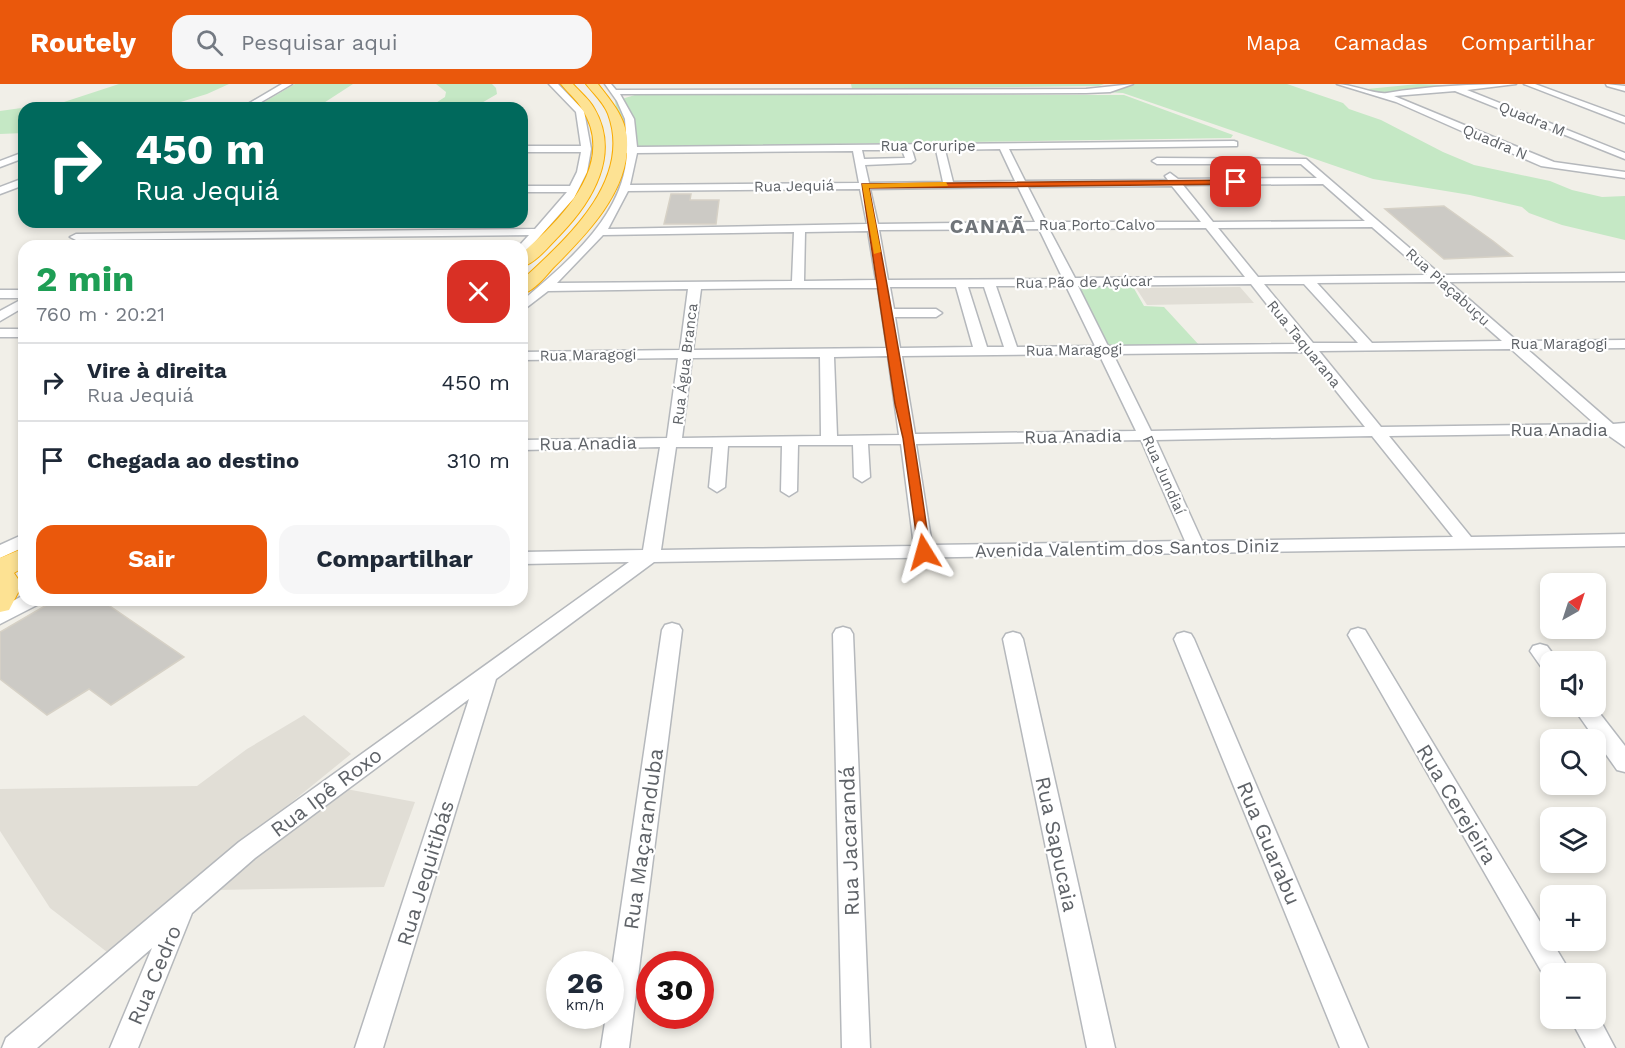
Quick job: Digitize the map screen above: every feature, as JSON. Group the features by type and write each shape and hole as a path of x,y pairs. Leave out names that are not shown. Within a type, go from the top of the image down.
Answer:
{"highway":[{"path":"528,256 572,216 588,189 597,159 600,140 597,122 584,100 567,84"},
{"path":"528,283 569,245 592,219 627,150 613,111 591,84"},
{"path":"0,569 18,559"}],"street":[{"path":"256,102 288,84"},
{"path":"528,244 574,189 582,172 586,149 580,111 553,84"},
{"path":"528,302 600,232 624,188 627,150 632,125 616,94 607,84"},
{"path":"616,94 1098,90 1129,84"},
{"path":"1341,84 1382,94 1445,121 1451,129 1468,140 1545,164 1625,175"},
{"path":"1348,84 1368,91"},
{"path":"1358,88 1405,84"},
{"name":"Quadra M","path":"1463,87 1512,84"},
{"path":"1528,84 1625,120"},
{"path":"1610,84 1625,89"},
{"path":"1382,94 1463,87"},
{"name":"Quadra M","path":"1463,87 1625,156"},
{"name":"Rua Coruripe","path":"627,150 1234,144"},
{"name":"Rua Taquarana","path":"1144,145 1466,542"},
{"path":"940,146 950,184"},
{"name":"Rua Jundiaí","path":"1003,146 1146,435 1196,547"},
{"path":"857,147 888,313 901,404 909,438 924,552"},
{"path":"861,162 910,160 906,147"},
{"path":"528,149 586,149"},
{"path":"1602,158 1625,156"},
{"path":"0,164 18,157"},
{"name":"Quadra N","path":"1545,164 1591,159"},
{"path":"1158,161 1263,160 1283,182"},
{"name":"Rua Piaçabuçu","path":"1263,160 1302,161 1378,224 1513,344 1618,428 1625,442"},
{"path":"1219,161 1236,182"},
{"path":"1604,172 1625,169"},
{"name":"Rua Jequiá","path":"624,188 1324,181"},
{"path":"0,191 18,184"},
{"path":"528,189 574,189"},
{"name":"Rua Porto Calvo","path":"600,232 1043,225 1378,224"},
{"path":"366,240 374,228"},
{"path":"798,285 800,229"},
{"path":"76,237 540,232"},
{"path":"115,240 119,237"},
{"name":"Rua Pão de Açúcar","path":"543,288 1625,277"},
{"path":"1308,281 1370,348"},
{"path":"988,283 1012,351"},
{"path":"961,284 981,351"},
{"name":"Rua Água Branca","path":"651,555 687,353 695,286"},
{"path":"0,294 18,294"},
{"path":"0,318 18,306"},
{"path":"888,313 936,313"},
{"path":"0,333 18,333"},
{"name":"Rua Maragogi","path":"528,356 1625,344"},
{"path":"827,353 829,440"},
{"name":"Rua Anadia","path":"528,445 1618,428"},
{"path":"860,439 862,477"},
{"path":"789,491 790,440"},
{"path":"717,487 721,441"},
{"name":"Avenida Valentim dos Santos Diniz","path":"528,558 1625,540"},
{"path":"0,552 18,543"},
{"name":"Rua Jequitibás","path":"369,1048 473,693 488,673 651,555"},
{"name":"Rua Maçaranduba","path":"615,1048 672,630"},
{"name":"Rua Jacarandá","path":"843,634 856,1048"},
{"name":"Rua Cerejeira","path":"1358,635 1551,963"},
{"name":"Rua Sapucaia","path":"1013,639 1101,1048"},
{"name":"Rua Guarabu","path":"1184,639 1354,1048"},
{"name":"Rua Ipê Roxo","path":"16,1048 183,903 294,815 473,693"},
{"path":"1590,717 1625,763"},
{"name":"Rua Cedro","path":"124,1048 183,903"},
{"path":"1590,1029 1601,1048"}],"shaded area":[{"path":"1240,287 1254,303 1147,305 1136,288"},
{"path":"304,715 351,754 107,952 50,908 0,831 0,789 197,786 247,749"},
{"path":"341,788 415,802 384,887 215,890"}],"green space":[{"path":"119,84 229,84 181,102 64,102"},
{"path":"295,84 353,84 325,102 264,102"},
{"path":"436,84 492,84 497,94 483,102 437,102 445,97 446,92"},
{"path":"851,84 1104,84 1099,86 852,89"},
{"path":"1134,84 1287,84 1343,103 1349,109 1381,120 1443,152 1474,165 1550,181 1572,190 1602,197 1625,196 1625,240 1562,225 1529,213 1522,207 1470,195 1373,179 1123,93 1104,92"},
{"path":"1418,84 1459,86 1383,93 1367,89"},
{"path":"635,95 1124,95 1233,135 1231,138 623,147 615,101"},
{"path":"18,108 18,133 0,134 0,111"},
{"path":"1132,285 1144,306 1164,307 1199,345 1107,345 1078,286"}],"building":[{"path":"671,194 691,194 690,200 719,200 716,224 664,224"},
{"path":"1444,206 1512,256 1444,259 1385,209"},
{"path":"45,606 110,606 184,657 111,705 89,689 47,715 0,679 0,632"}],"slow traffic":[{"path":"877,252 865,186 946,185"}],"district":[{"name":"CANAÃ","path":"988,226"}],"route":[{"path":"924,552 909,438 901,404 888,313 865,186 1236,182"}]}
